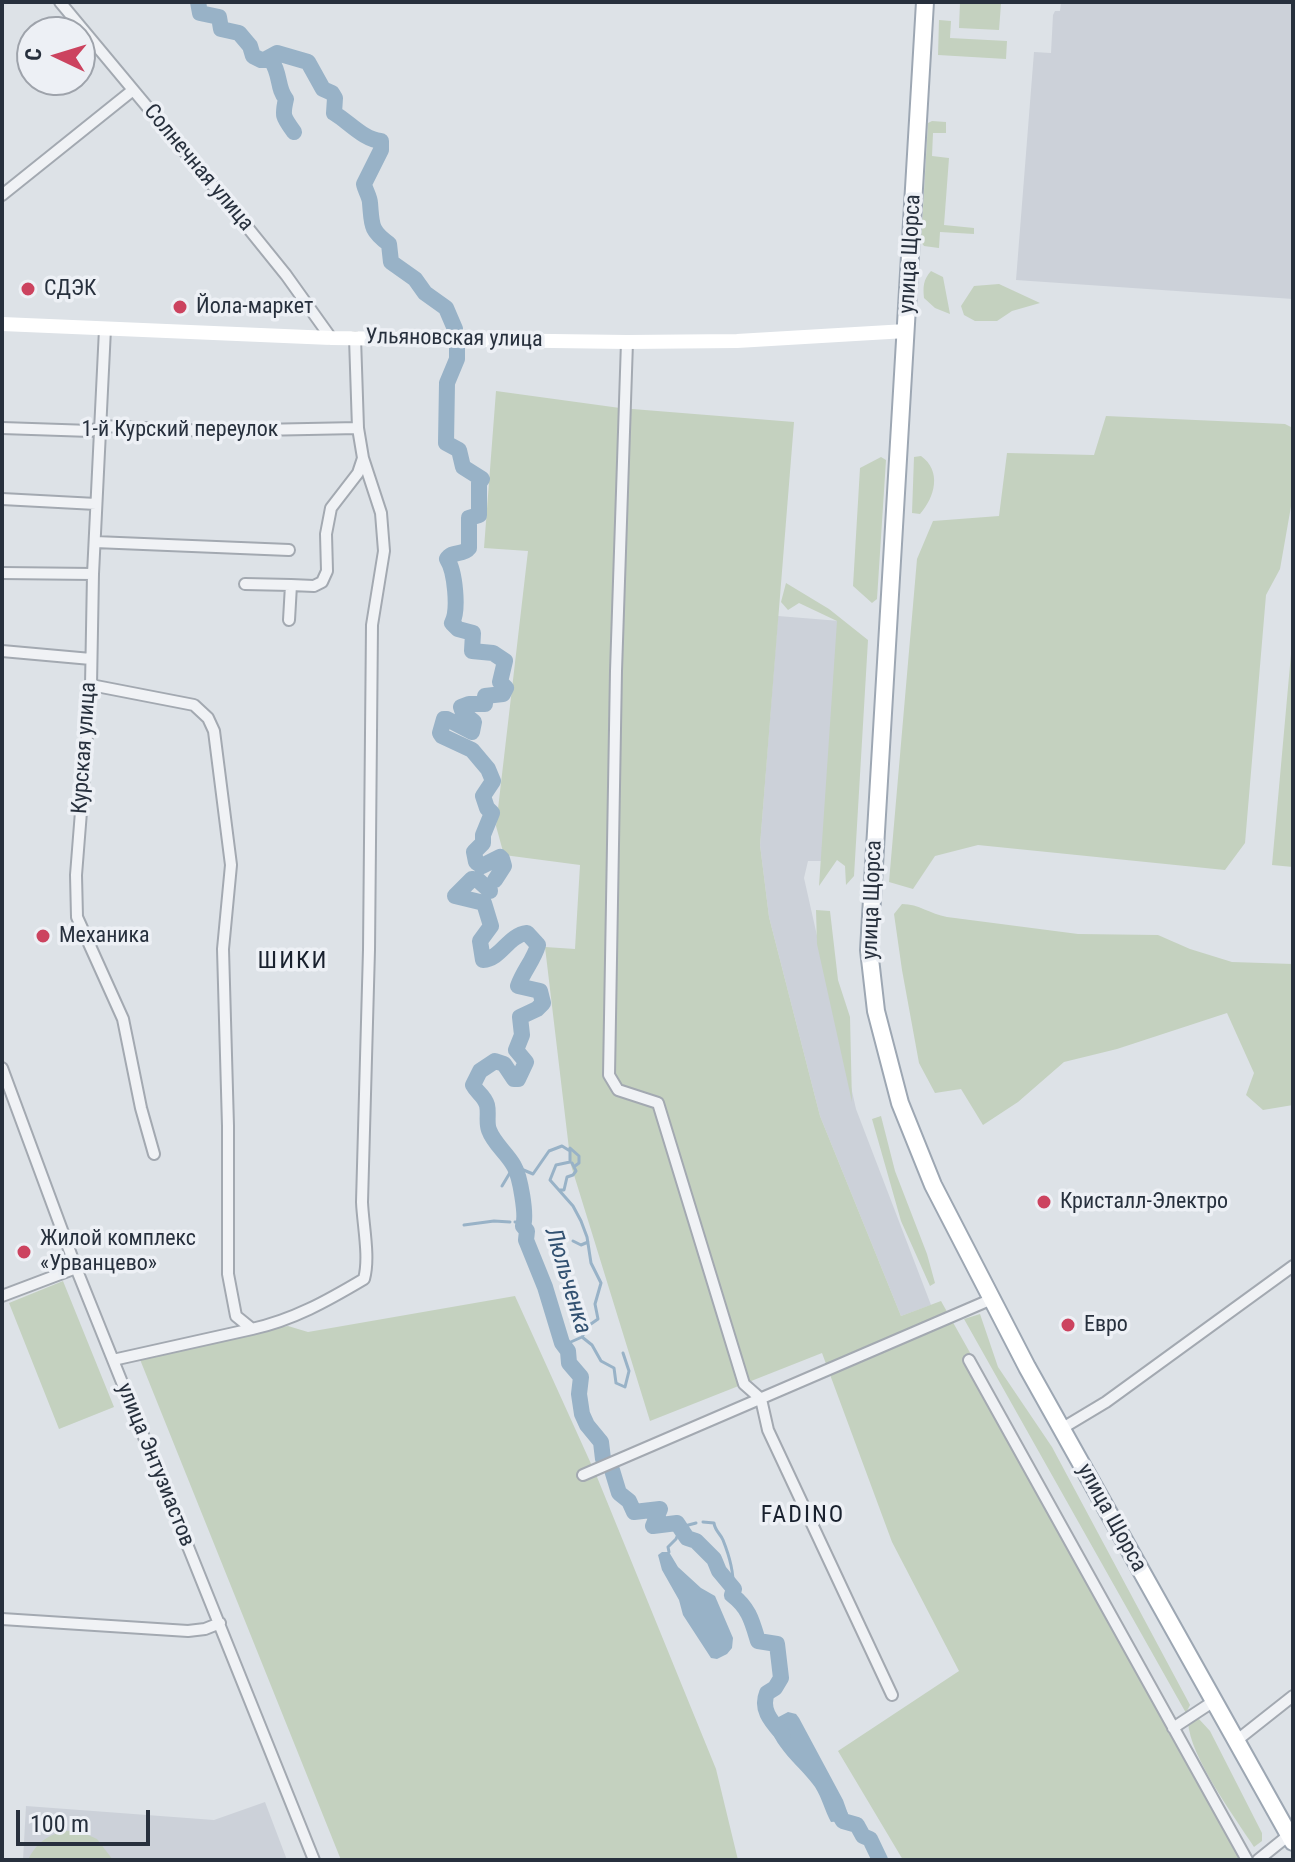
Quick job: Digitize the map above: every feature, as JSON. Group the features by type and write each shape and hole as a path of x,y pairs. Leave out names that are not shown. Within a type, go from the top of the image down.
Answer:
{"main road":[{"name":"улица Щорса","path":"925,2 869,950 876,1011 900,1103 933,1185 1061,1429 1291,1839"},
{"name":"Ульяновская улица","path":"2,324 331,338 627,342 737,341 906,331"}],"street":[{"name":"Солнечная улица","path":"60,2 278,265 331,338"},
{"path":"2,195 133,90"},
{"name":"Курская улица","path":"105,329 91,685 76,875 77,917 123,1019 154,1154"},
{"path":"113,1360 281,1323 322,1305 364,1279 368,1263 363,1239 362,1202 369,950 372,625 384,551 381,513 363,458 358,428 355,338"},
{"path":"627,342 616,671 609,1075 618,1090 658,1103 744,1384 761,1399 768,1430 892,1695"},
{"name":"1-й Курский переулок","path":"2,428 91,431 102,426 207,431 358,428"},
{"path":"245,584 314,586 322,582 327,571 326,534 331,508 358,473 363,458"},
{"path":"2,499 96,504"},
{"path":"95,542 289,550"},
{"path":"2,573 93,574"},
{"path":"289,620 291,585"},
{"path":"2,651 91,659"},
{"path":"91,685 194,705 208,718 214,731 231,865 223,949 228,1274 236,1316 252,1329"},
{"name":"улица Энтузиастов","path":"2,1068 76,1268 314,1860"},
{"path":"1061,1429 1106,1402 1293,1266"},
{"path":"2,1296 76,1268"},
{"path":"583,1475 992,1299"},
{"path":"969,1360 1247,1860"},
{"path":"2,1619 188,1631 202,1630 220,1623"},
{"path":"1236,1741 1293,1696"},
{"path":"1173,1728 1214,1701"},
{"path":"1258,1860 1291,1839"}],"shaded area":[{"path":"1061,2 1293,2 1293,299 1016,280 1034,52 1051,53 1053,15 1055,11 1060,11"},
{"path":"778,616 840,621 824,861 808,861 804,878 856,1109 931,1305 901,1316 820,1116 769,917 760,845"},
{"path":"265,1802 287,1860 23,1860 26,1806 214,1820"}],"green space":[{"path":"960,2 1001,4 999,30 959,28"},
{"path":"939,20 951,21 950,38 1007,41 1006,59 938,55"},
{"path":"946,122 946,133 933,133 932,156 949,158 944,225 974,228 974,234 940,232 939,248 924,246 921,242 928,123"},
{"path":"931,271 943,277 950,314 935,308 924,298 924,284"},
{"path":"999,284 1040,303 1012,311 997,321 975,321 964,315 961,306 974,286"},
{"path":"496,391 620,408 794,422 760,845 769,917 820,1116 901,1316 941,1301 1253,1857 1249,1860 903,1860 838,1751 959,1671 892,1542 822,1353 650,1421 570,1162 545,947 575,949 580,865 504,855 496,826 528,551 484,548"},
{"path":"1106,416 1285,424 1293,428 1293,495 1280,569 1266,595 1245,843 1225,870 978,845 935,856 913,889 889,882 917,559 933,521 999,516 1007,453 1094,455"},
{"path":"921,456 932,469 934,484 920,514 912,513 914,457"},
{"path":"881,457 886,460 877,599 872,603 853,586 860,468"},
{"path":"786,583 829,609 868,640 854,876 846,885 845,866 837,860 819,886 837,621 799,603 788,610 781,602"},
{"path":"1293,632 1293,867 1272,865"},
{"path":"902,904 947,917 1078,934 1158,935 1232,962 1293,964 1293,1105 1263,1110 1246,1095 1254,1073 1227,1013 1117,1049 1064,1062 1018,1102 983,1125 961,1089 935,1093 919,1063 894,914"},
{"path":"816,910 830,911 838,980 850,1017 852,1102 817,944"},
{"path":"881,1116 895,1171 927,1254 935,1283 930,1286 901,1221 872,1119"},
{"path":"63,1281 114,1407 59,1429 9,1303"},
{"path":"515,1296 597,1477 716,1769 738,1860 341,1860 139,1357 288,1326 308,1332"},
{"path":"980,1314 998,1367 1052,1447 1190,1705 1186,1713 964,1319"},
{"path":"1199,1719 1210,1731 1262,1833 1262,1841 1254,1847 1196,1752 1188,1722"},
{"path":"77,1830 97,1839 113,1860 28,1860 48,1838"}],"water":[{"path":"669,1552 678,1567 715,1596 733,1638 732,1648 727,1654 717,1659 711,1658 683,1615 679,1600 662,1570 658,1555"},
{"path":"788,1712 799,1718 843,1800 848,1814 843,1821 831,1822 815,1787 775,1738 771,1721"}],"waterway":[{"name":"Люльченка","path":"198,2 200,13 219,17 221,29 239,33 250,46 253,56 271,60 286,99 284,116 294,132"},
{"name":"Люльченка","path":"266,59 277,53 308,62 323,89 335,98 334,113 363,134 381,141 381,150 364,184 373,226 389,244 391,262 446,308 455,329"},
{"name":"Люльченка","path":"457,348 457,359 447,383 446,443 459,450 463,467 482,479 479,483 479,515 469,518 469,548 447,559 455,591 452,623 458,629 473,633 472,651 493,653 505,661 500,682 506,688 503,694 485,696 485,704 461,707 463,713 474,722 472,732 444,719 440,733 472,750 488,769 493,781 483,796 492,813 483,843 474,852 476,862 482,866 500,857 502,859 504,866 495,880"},
{"name":"Люльченка","path":"490,891 478,880 472,879 455,896 484,903 491,926 480,941 483,960 495,956 515,938 527,933 538,945 518,986 540,991 543,1003 520,1017 522,1035 516,1050 526,1062 518,1079 514,1079 504,1064 495,1061 480,1071 473,1085 487,1105 491,1135 516,1171 526,1240 545,1287 562,1343 568,1351 569,1363 581,1377 579,1394 582,1414 601,1442 603,1459"},
{"path":"502,1186 514,1166 533,1174 549,1151 562,1146 570,1151 570,1162 556,1165 550,1180 573,1206 581,1221 591,1263 601,1283 595,1304 598,1319 588,1326 582,1337"},
{"path":"570,1148 579,1156 579,1163 575,1166"},
{"path":"560,1190 564,1190 567,1177 576,1171 572,1163"},
{"path":"464,1225 510,1222"},
{"path":"515,1222 523,1223"},
{"path":"573,1241 581,1245 588,1242"},
{"path":"564,1345 582,1337 592,1345 601,1361 614,1368 616,1383 625,1387 629,1371 623,1353"},
{"name":"Люльченка","path":"612,1470 619,1493 629,1501 634,1512 660,1509 653,1526 677,1523 687,1538 696,1541 714,1559 719,1571 734,1589 732,1595 749,1615 758,1641 777,1644 781,1678 775,1688 767,1693 765,1705 768,1716 783,1735"},
{"path":"703,1522 714,1523 723,1540 731,1563 733,1587"},
{"path":"669,1552 668,1547 681,1527 696,1523"},
{"name":"Люльченка","path":"832,1802 843,1821 857,1825 863,1836 870,1839 880,1860"}],"place":[{"name":"СДЭК","path":"28,289"},
{"name":"Йола-маркет","path":"180,307"},
{"name":"Механика","path":"43,936"},
{"name":"Кристалл-Электро","path":"1044,1202"},
{"name":"Жилой комплекс «Урванцево»","path":"24,1252"},
{"name":"Евро","path":"1068,1325"}],"district":[{"name":"ШИКИ","path":"293,962"},
{"name":"FADINO","path":"803,1516"}]}
